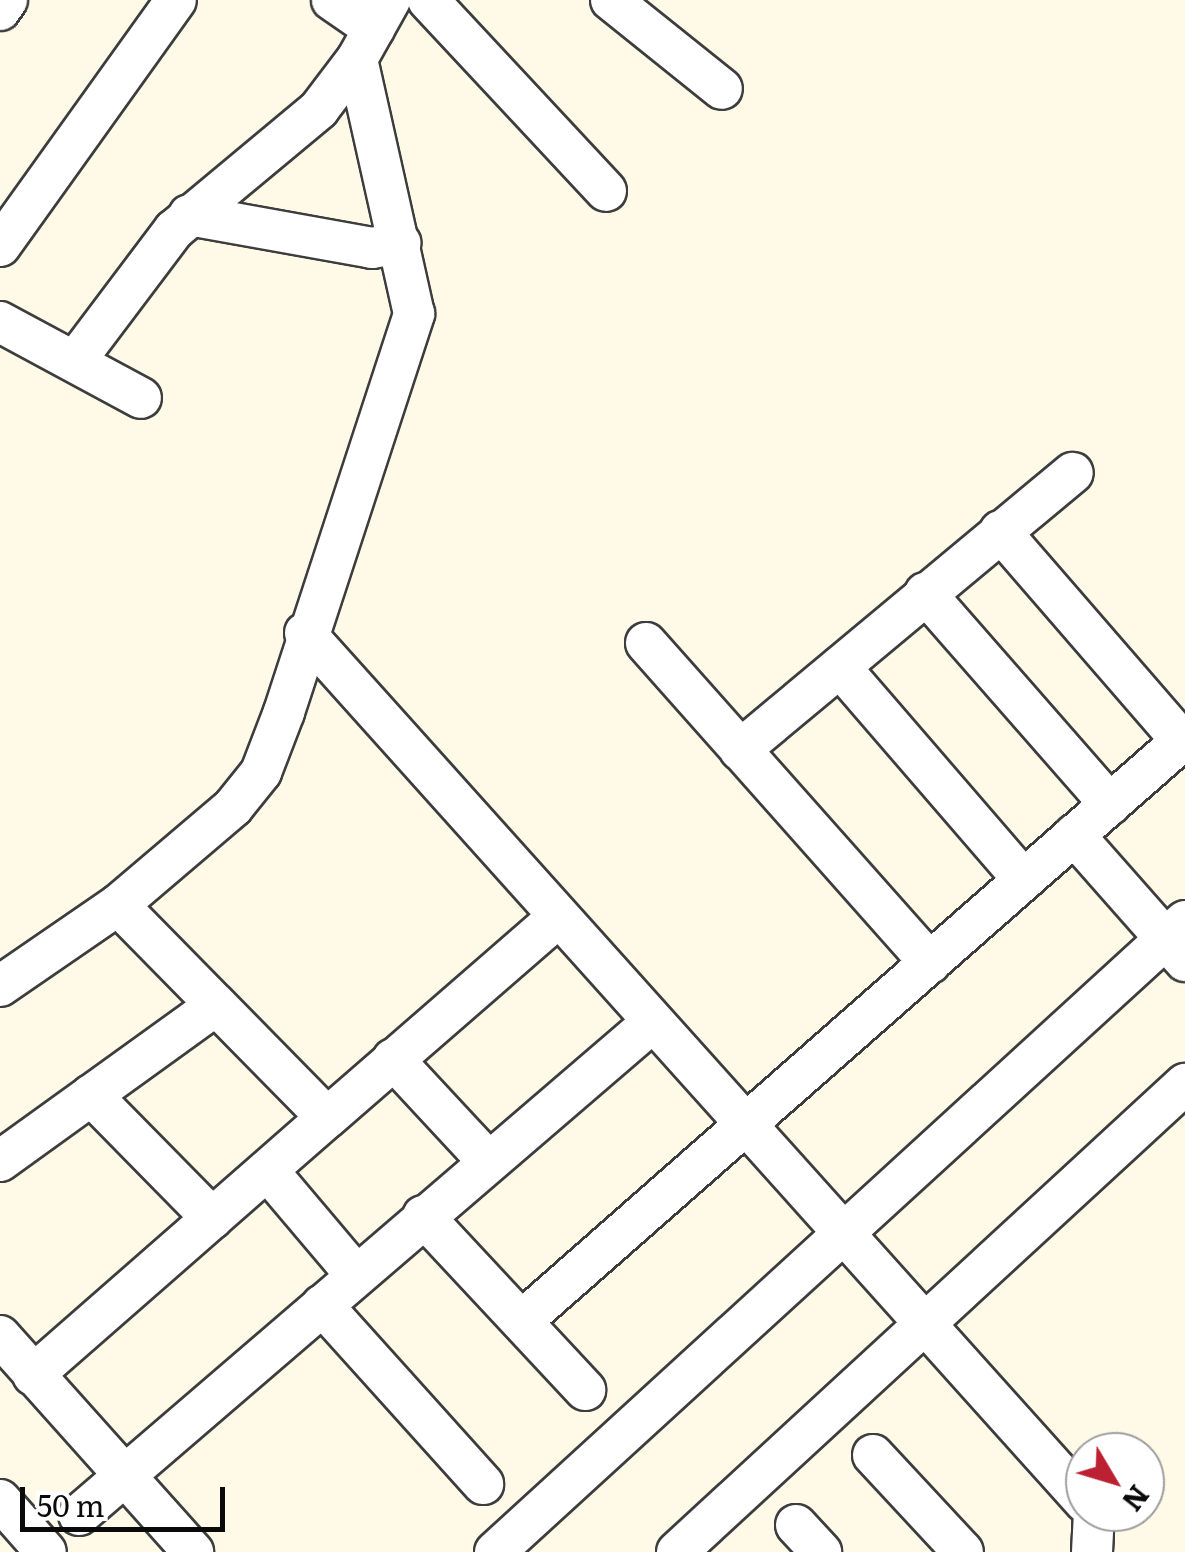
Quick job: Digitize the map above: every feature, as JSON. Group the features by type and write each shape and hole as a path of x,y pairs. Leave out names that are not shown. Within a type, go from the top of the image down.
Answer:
{"street":[{"path":"0,10 7,0"},
{"path":"0,246 176,0"},
{"path":"0,986 118,905 260,772 414,314 374,29 332,0"},
{"path":"428,0 606,191"},
{"path":"611,0 722,89"},
{"path":"76,360 189,215 320,109 374,29"},
{"path":"189,215 372,248 402,243"},
{"path":"0,322 142,398"},
{"path":"740,750 1073,473"},
{"path":"523,1320 1184,740 1000,531"},
{"path":"925,594 1110,804"},
{"path":"305,633 740,1127 1065,1480"},
{"path":"646,644 930,964"},
{"path":"840,667 1024,880"},
{"path":"495,1552 838,1235 1179,940 1074,836"},
{"path":"118,905 327,1118"},
{"path":"33,1375 557,918"},
{"path":"0,1161 216,1004"},
{"path":"79,1515 487,1160 649,1025"},
{"path":"393,1059 487,1160"},
{"path":"677,1552 1185,1084"},
{"path":"91,1095 212,1218"},
{"path":"268,1171 356,1275"},
{"path":"424,1216 585,1390"},
{"path":"322,1304 483,1484"},
{"path":"0,1336 193,1552"},
{"path":"873,1455 963,1552"},
{"path":"0,1500 46,1552"}]}
